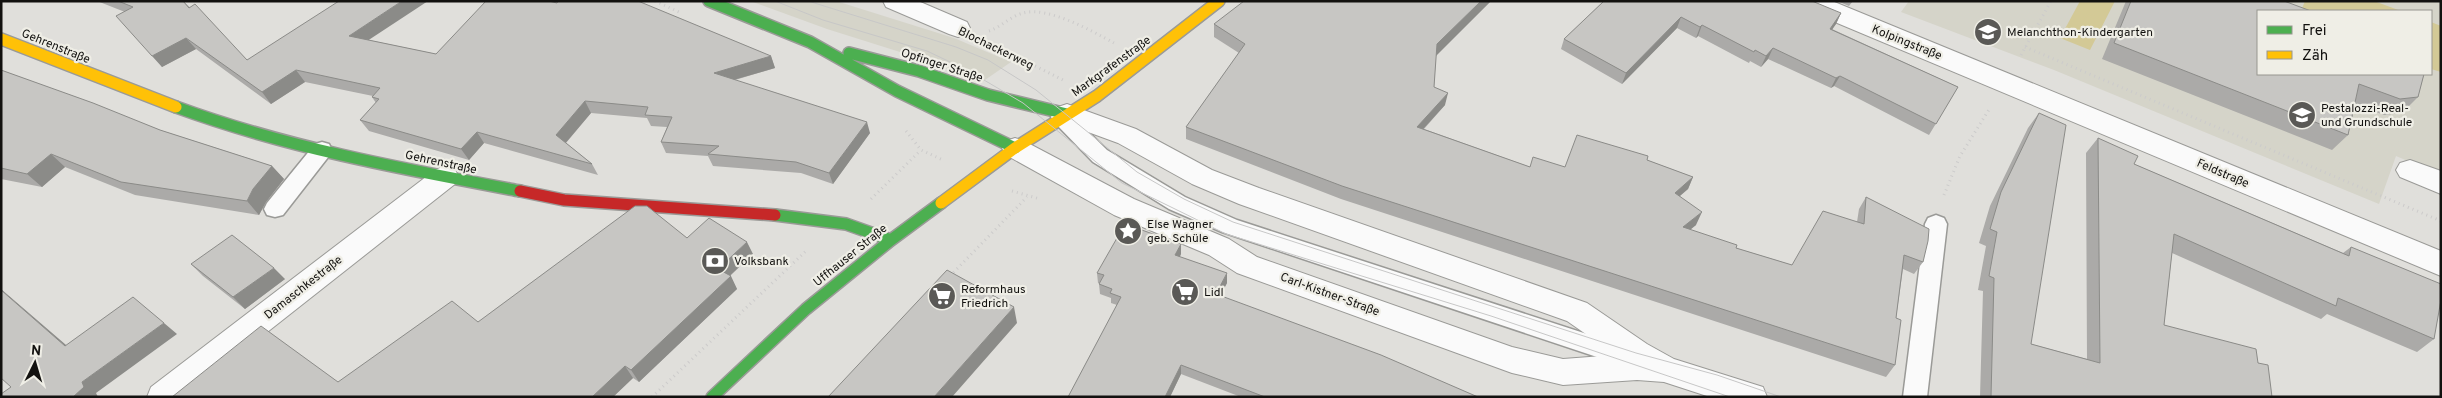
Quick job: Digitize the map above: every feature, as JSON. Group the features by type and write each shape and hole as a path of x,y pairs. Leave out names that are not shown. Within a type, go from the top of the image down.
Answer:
{"street":[{"name":"Opfinger Straße","path":"709,1 810,42 919,71 988,94 1064,115"},
{"name":"Blochackerweg","path":"895,1 966,31"},
{"name":"Markgrafenstraße","path":"1015,148 1064,115 1097,96 1219,1"},
{"name":"Kolpingstraße","path":"1808,1 2006,83"},
{"name":"Gehrenstraße","path":"1,39 201,116 290,143 445,178 564,200 778,215 846,224 890,240"},
{"name":"Opfinger Straße","path":"810,42 897,91 1015,148"},
{"name":"Feldstraße","path":"2006,83 2441,264"},
{"name":"Carl-Kistner-Straße","path":"1064,115 1126,136 1202,177 1249,196 1576,312 1636,353 1665,369 1752,397"},
{"name":"Carl-Kistner-Straße","path":"1015,148 1124,207 1219,246 1247,265 1512,360 1563,372 1637,367 1665,369"},
{"name":"Uffhauser Straße","path":"712,397 806,309 890,240 1015,148"},
{"path":"2410,170 2441,183"},
{"name":"Damaschkestraße","path":"162,397 445,178"}],"lane":[{"path":"275,209 322,150"},
{"path":"1915,397 1936,224"}],"path":[{"path":"1936,224 1945,190 1960,156 2006,83 2051,1"},
{"path":"966,31 993,30 1026,12 1035,13 1084,26 1143,60"},
{"name":"Blochackerweg","path":"966,31 1026,63 1097,96"},
{"path":"2025,47 2441,221"},
{"path":"846,224 921,150"},
{"path":"946,280 1027,197"}],"shaded area":[{"path":"750,1 836,1 954,38 1011,62 982,82 919,58 827,29"},
{"name":"Pestalozzi-Real- und Grundschule","path":"1909,1 2441,1 2441,175 2396,156 2379,204 2054,70 1901,12"},
{"path":"2080,1 2115,1 2090,50 2060,38"},
{"path":"2305,1 2374,1 2398,10 2301,10"},
{"path":"2432,22 2441,26 2441,72 2432,69"}],"building":[{"path":"118,1 183,1 189,8 195,4 247,60 339,1 402,1 349,36 436,54 486,1 549,1 557,3 558,1 638,1 771,56 714,73 867,122 829,173 796,162 708,154 719,146 661,142 672,117 645,115 648,107 585,101 556,135 592,164 477,132 461,149 360,120 379,99 372,97 380,88 296,70 262,92 186,38 152,56 116,16 133,7"},
{"path":"1244,1 1481,1 1437,44 1434,87 1448,93 1417,127 1530,167 1533,157 1565,167 1577,135 1648,156 1647,160 1693,177 1675,193 1702,212 1683,227 1737,245 1736,248 1792,265 1823,211 1864,224 1866,197 1929,229 1923,262 1904,255 1896,318 1901,320 1895,365 1342,186 1186,127 1245,44 1214,24"},
{"path":"1604,1 1812,1 1841,13 1830,29 1958,87 1936,124 1840,76 1836,78 1773,48 1766,56 1755,50 1754,52 1702,25 1700,27 1681,17 1626,73 1564,39"},
{"path":"2131,1 2284,1 2308,10 2257,10 2257,75 2424,75 2418,97 2400,99 2359,84 2348,135 2114,43"},
{"path":"1,70 93,103 160,130 272,166 253,189 247,201 121,182 51,154 27,174 1,168"},
{"path":"2039,113 2066,125 2031,344 2100,363 2098,138 2138,156 2134,164 2349,256 2351,247 2441,284 2441,300 2434,339 2338,298 2336,306 2174,234 2164,325 2256,349 2258,363 2268,365 2272,397 1991,397 1994,278 1989,276 1997,232 1990,229 2001,192"},
{"path":"635,206 647,206 687,238 709,218 747,242 718,269 731,276 631,370 625,366 592,397 172,397 261,326 338,382 452,301 478,322"},
{"path":"1125,224 1181,244 1175,255 1227,273 1216,294 1381,355 1478,397 1265,397 1181,365 1165,397 1068,397 1121,297 1110,293 1112,289 1099,284 1104,275 1097,273"},
{"path":"232,235 274,268 233,297 191,264"},
{"path":"947,270 1014,307 934,397 828,397"},
{"path":"1,290 65,346 133,297 164,323 82,382 84,387 73,397 1,397 1,394 11,387 1,378"}],"tram line":[{"path":"775,1 823,20 927,51 967,70 1023,103 1122,183 1226,234 1491,316 1730,397"},
{"path":"808,1 956,47 988,60 1036,90 1137,172 1184,199 1233,222 1636,353 1717,375 1781,397"}],"traffic: fast":[{"path":"709,1 810,42 897,91 1015,148"},
{"path":"849,53 919,71 988,95 1067,114"},
{"path":"176,107 217,122 303,147 520,191"},
{"path":"712,397 806,309 891,240 941,203"},
{"path":"775,215 846,224 891,240"}],"traffic: slow":[{"path":"941,203 1015,148 1097,96 1219,1"},
{"path":"1,39 176,107"}],"traffic: jam":[{"path":"520,191 564,200 775,215"}],"place":[{"name":"Melanchthon-Kindergarten","path":"1988,32"},
{"name":"Pestalozzi-Real- und Grundschule","path":"2302,115"},
{"name":"Else Wagner geb. Schüle","path":"1128,231"},
{"name":"Volksbank","path":"715,261"},
{"name":"Lidl","path":"1185,292"},
{"name":"Reformhaus Friedrich","path":"942,296"}]}
